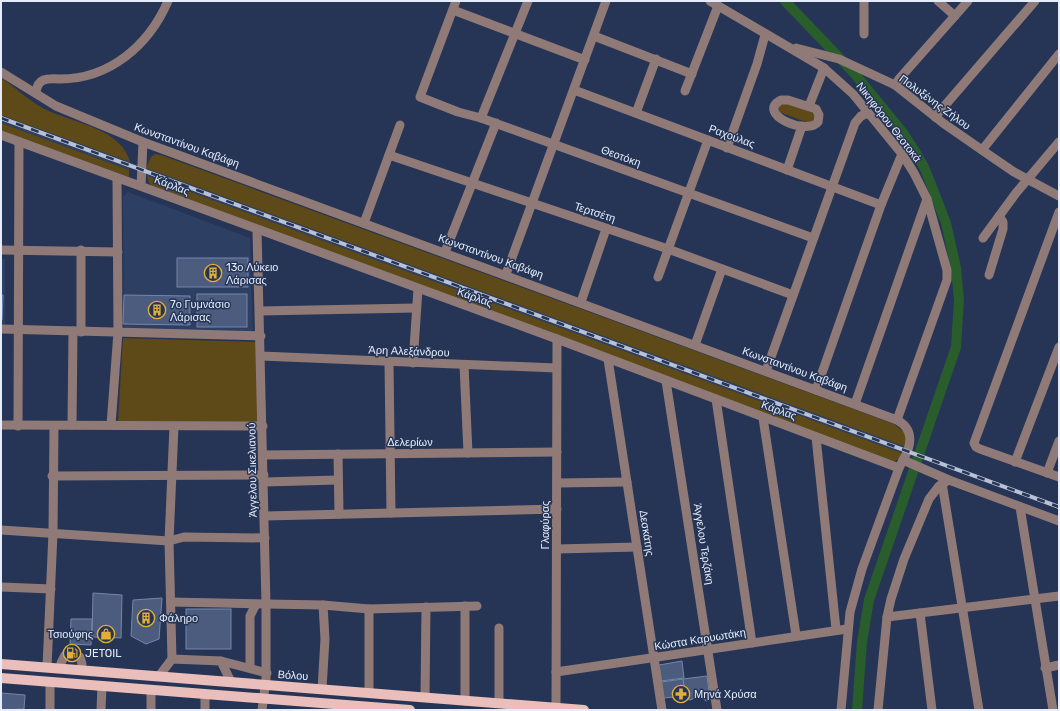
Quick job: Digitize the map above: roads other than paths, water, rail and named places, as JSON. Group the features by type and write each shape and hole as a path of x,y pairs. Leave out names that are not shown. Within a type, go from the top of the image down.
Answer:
{"main road":[{"name":"Βόλου","path":"1,664 425,697 556,709 584,710"},
{"path":"1,678 263,698 313,706 410,710"}],"street":[{"path":"36,93 36,86 40,81 47,78 67,79 92,75 104,71 125,57 146,38 157,23 168,1"},
{"path":"456,1 453,10 585,60"},
{"path":"481,118 528,1"},
{"path":"506,274 606,1"},
{"path":"864,1 864,34"},
{"path":"938,1 955,16"},
{"path":"895,85 968,1"},
{"path":"936,117 1034,1"},
{"path":"685,91 692,74 714,4 765,35 788,46"},
{"name":"Θεοτόκη","path":"453,10 420,97 458,112 496,123 813,238"},
{"path":"727,148 757,64 765,35"},
{"path":"594,36 692,74"},
{"name":"Πολυξένης Ζήλου","path":"788,46 839,59 895,85 982,150 1028,180 1059,196"},
{"name":"Νικηφόρου Θεοτοκά","path":"788,46 824,68 853,94 902,154 927,198 946,270 946,285 897,420"},
{"path":"982,150 1059,54"},
{"path":"636,113 656,60"},
{"path":"809,106 824,68"},
{"path":"1,72 36,93"},
{"name":"Ραχούλας","path":"574,90 881,204"},
{"name":"Κωνσταντίνου Καβάφη","path":"36,93 78,116 143,142 506,274 897,420"},
{"path":"785,99 809,106 818,112 818,122 809,128 779,119 774,112 774,106 778,101 785,99"},
{"path":"766,371 855,123 861,116 868,113"},
{"path":"445,252 496,123"},
{"path":"364,223 400,125"},
{"path":"787,170 802,126"},
{"name":"Κάρλας","path":"1,135 117,179 141,186 257,230 418,288 716,399 763,418 816,437 935,473 945,481 1059,521"},
{"path":"658,277 708,140"},
{"path":"18,426 19,142"},
{"path":"141,186 143,142"},
{"path":"984,238 999,216 1059,142"},
{"path":"816,390 881,204 902,154"},
{"name":"Τερτσέτη","path":"389,155 722,268 793,294"},
{"path":"111,425 118,332 117,179"},
{"path":"855,404 927,198"},
{"path":"1059,212 974,443 976,447 1059,477"},
{"path":"989,275 1003,229 1003,222 999,216"},
{"path":"581,302 606,229"},
{"name":"Άγγελου Σικελιανού","path":"257,230 261,336 266,604 266,685 262,710"},
{"path":"1,250 81,250 118,252"},
{"path":"72,425 81,250"},
{"path":"696,345 722,268"},
{"path":"413,363 415,308 418,288"},
{"path":"260,311 415,308"},
{"path":"1,329 261,336"},
{"name":"Γλαφύρας","path":"556,709 557,340"},
{"path":"1015,462 1059,347"},
{"name":"Άρη Αλεξάνδρου","path":"261,356 556,368"},
{"name":"Δεσκάτης","path":"608,359 662,710"},
{"path":"389,362 391,513"},
{"path":"464,365 468,453"},
{"name":"Άγγελου Τερζάκη","path":"666,381 717,710"},
{"path":"716,399 752,643"},
{"path":"763,418 796,635"},
{"path":"841,710 847,629 862,569 909,448 910,438 906,428 897,420"},
{"path":"1,425 263,426"},
{"path":"47,668 53,533 52,476 54,426"},
{"path":"159,676 172,659 169,541 174,426"},
{"path":"816,437 836,629"},
{"path":"1047,473 1059,441"},
{"name":"Δελερίων","path":"263,455 557,452"},
{"path":"338,454 339,514"},
{"path":"52,476 172,475 338,480"},
{"path":"945,481 979,710"},
{"path":"878,710 887,617 904,559 924,512 932,495 945,481"},
{"path":"557,483 627,482"},
{"path":"1020,507 1052,710"},
{"path":"265,516 557,510"},
{"path":"1,530 169,541 184,537 265,538"},
{"path":"557,549 638,547"},
{"path":"1,586 51,589"},
{"path":"887,617 1059,596"},
{"path":"170,602 322,605 369,609 477,606"},
{"path":"250,668 250,616 256,604"},
{"path":"322,605 325,639 322,689"},
{"path":"465,606 465,701"},
{"path":"425,697 426,607"},
{"path":"369,609 369,693"},
{"path":"920,613 932,710"},
{"path":"499,628 499,703"},
{"name":"Κώστα Καρυωτάκη","path":"556,672 708,650 836,629 847,629"},
{"path":"61,663 65,655 80,657 82,664"},
{"path":"172,659 221,661 266,673"},
{"path":"221,661 231,682"},
{"path":"1045,668 1059,665"},
{"path":"50,682 50,710"},
{"path":"101,710 102,686"},
{"path":"151,690 151,710"},
{"path":"205,710 206,694"}],"waterway":[{"path":"785,1 854,73 903,133 916,153 925,169 946,223 956,268 959,300 956,347 869,600 862,642 857,710"}],"railway":[{"path":"1,118 1059,507"}],"place":[{"name":"13ο Λύκειο Λάρισας","path":"213,273"},
{"name":"7ο Γυμνάσιο Λάρισας","path":"157,310"},
{"name":"Φάληρο","path":"146,618"},
{"name":"Τσιούφης","path":"106,634"},
{"name":"JETOIL","path":"72,653"},
{"name":"Μηνά Χρύσα","path":"681,694"}]}
